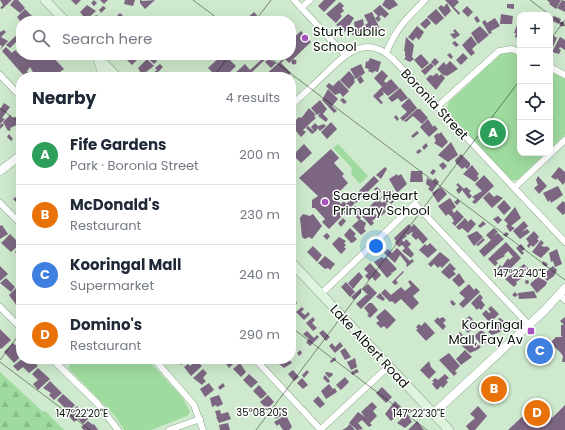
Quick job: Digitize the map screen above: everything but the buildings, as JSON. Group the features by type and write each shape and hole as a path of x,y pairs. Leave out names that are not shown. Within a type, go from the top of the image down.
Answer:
{"main road":[{"path":"45,0 60,16"},
{"path":"98,60 102,72"},
{"path":"101,60 112,72"},
{"name":"Lake Albert Road","path":"296,267 449,430"}],"street":[{"path":"294,0 345,55"},
{"path":"301,8 310,0"},
{"path":"296,101 345,55 356,49 365,47 379,48 386,52 396,30 403,21 425,0"},
{"path":"437,107 499,51 512,49 517,51"},
{"name":"Boronia Street","path":"386,52 565,242"},
{"path":"553,69 565,75"},
{"path":"0,75 16,92"},
{"path":"514,188 565,140"},
{"path":"0,171 16,159"},
{"path":"0,203 16,219"},
{"path":"321,294 415,204 529,325"},
{"path":"434,413 563,294"},
{"path":"0,307 16,323"},
{"path":"57,364 98,404 118,430"},
{"path":"158,364 194,405 203,430"},
{"path":"260,364 321,430 389,366"},
{"path":"170,430 200,419"}],"green space":[{"path":"503,52 513,53 517,55 517,156 543,156 518,180 510,180 448,113 446,109 449,102"},
{"path":"553,73 565,79 565,135 553,146"},
{"path":"338,144 368,176 360,184 351,174 352,168 333,148"},
{"path":"71,364 152,364 183,398 190,412 187,416 151,430 124,430 115,416 68,368"},
{"path":"0,372 43,412 45,411 64,430 0,430"}],"place":[{"name":"Sturt Public School","path":"305,38"},
{"name":"Fife Gardens","path":"493,133"},
{"name":"Sacred Heart Primary School","path":"325,202"},
{"name":"Kooringal Mall, Fay Av","path":"531,331"},
{"name":"Kooringal Mall","path":"540,351"},
{"name":"McDonald's","path":"494,389"},
{"name":"Domino's","path":"537,413"}]}
